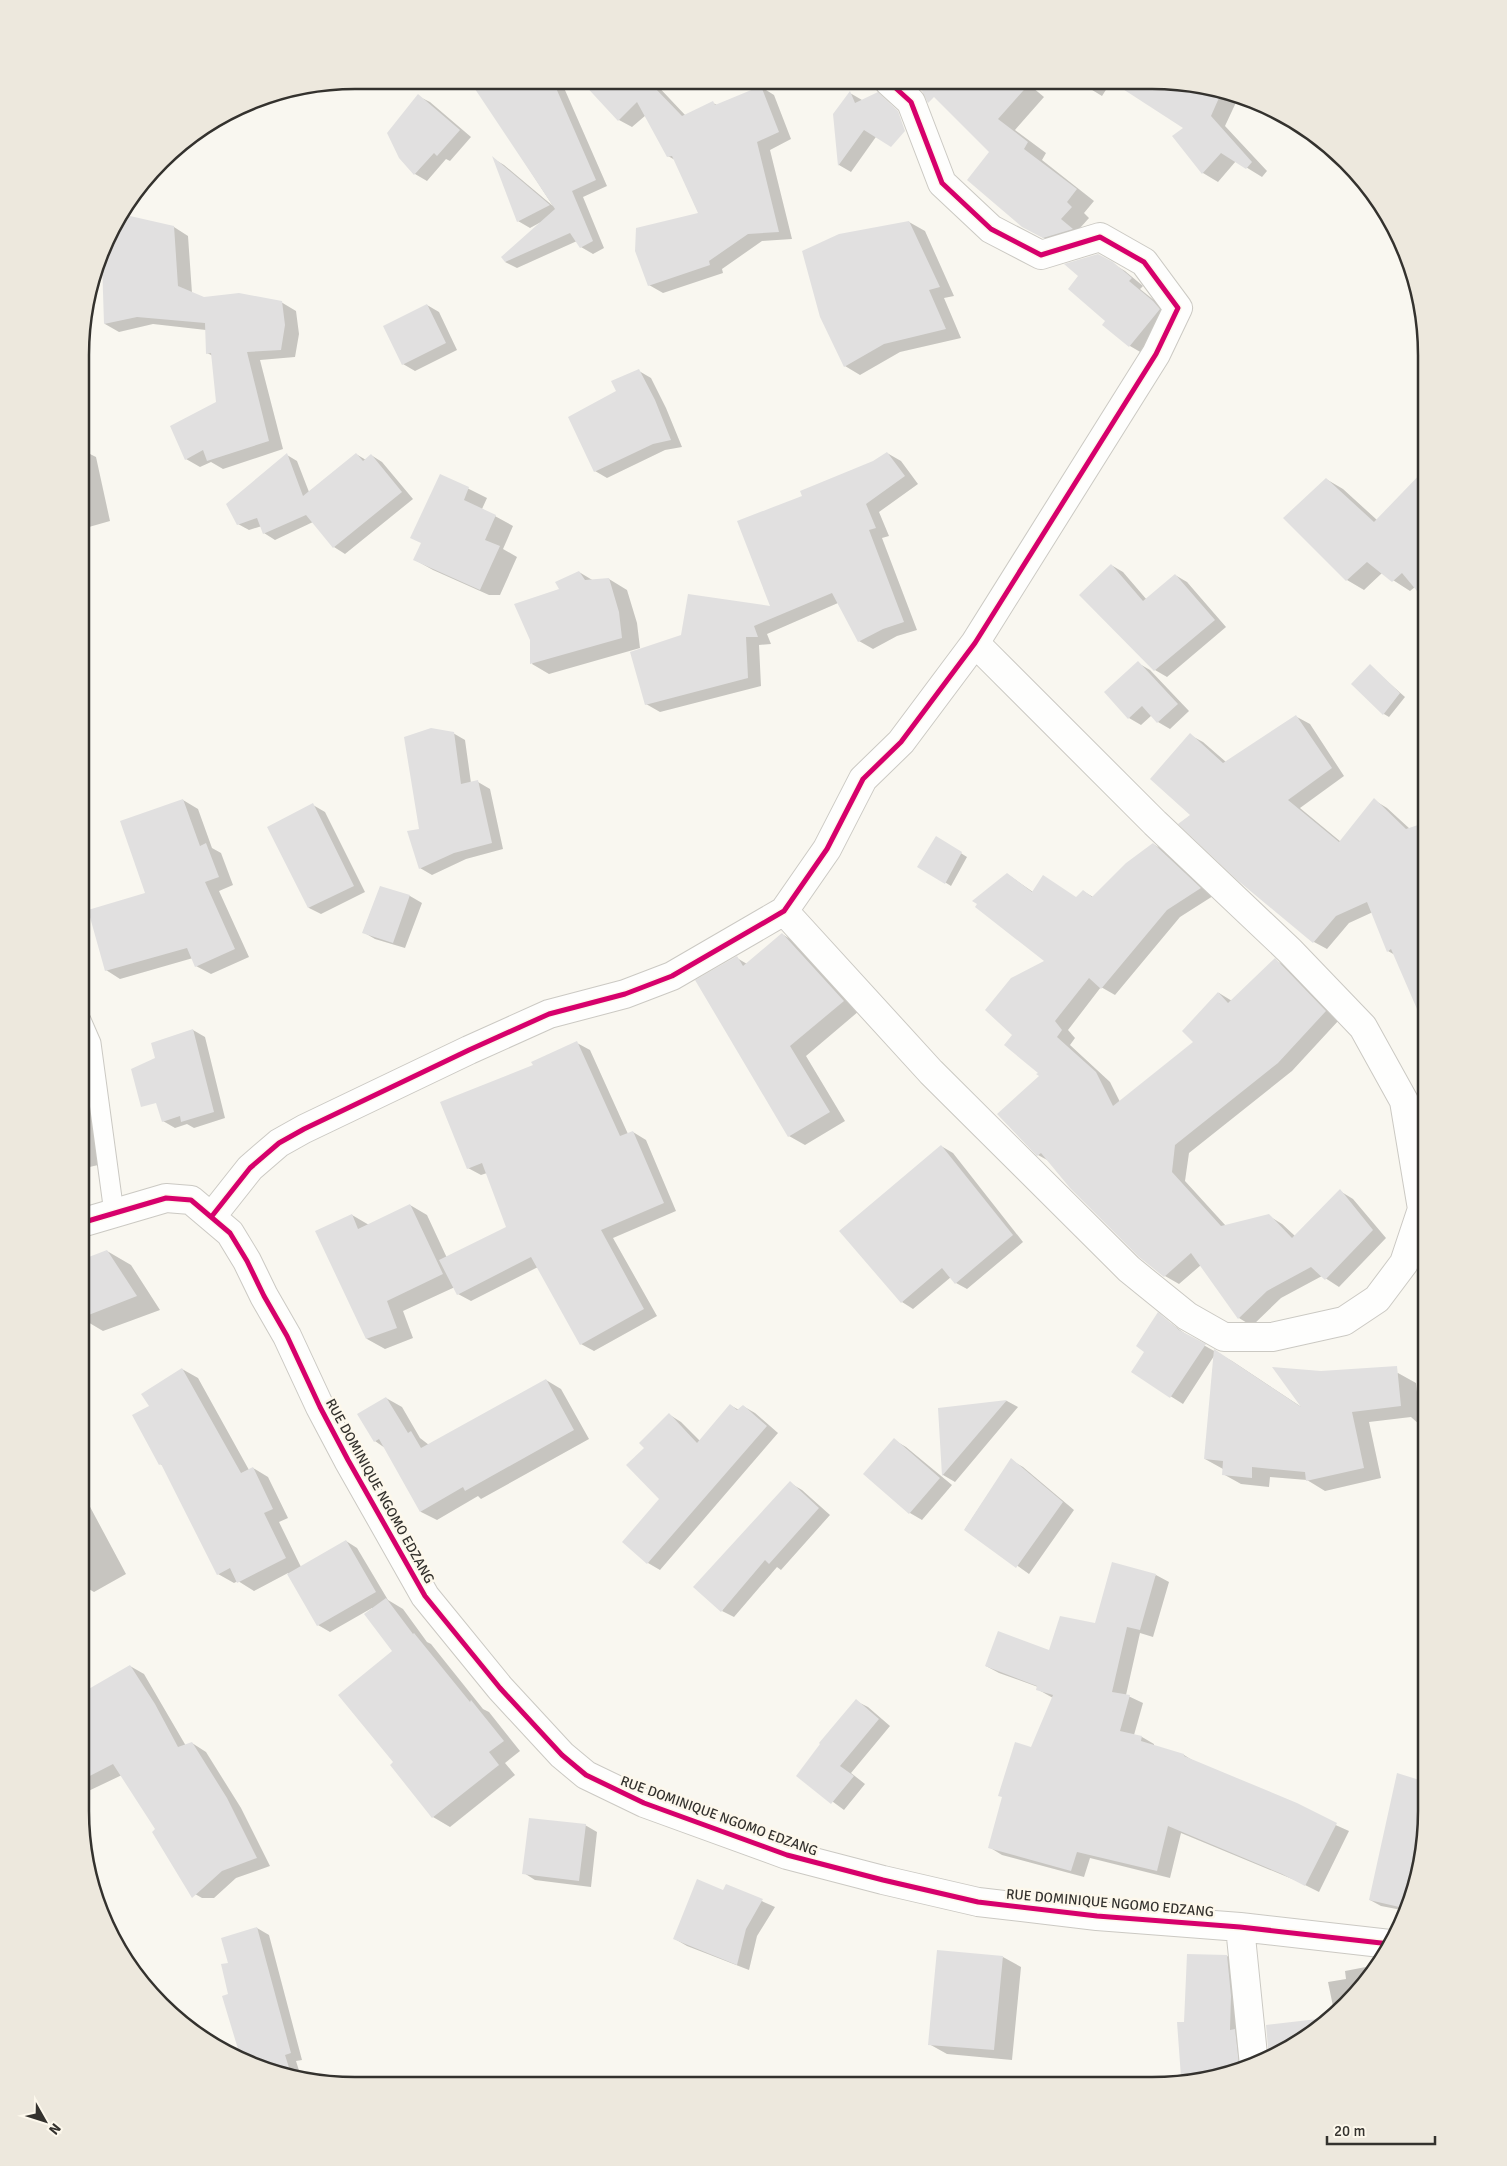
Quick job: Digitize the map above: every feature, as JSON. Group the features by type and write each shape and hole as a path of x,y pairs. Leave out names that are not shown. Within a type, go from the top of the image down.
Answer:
{"street":[{"path":"212,1216 250,1168 279,1143 304,1129 549,1014 625,994 672,976 784,911 827,849 863,779 901,742 975,643 1156,354 1178,308 1144,262 1100,237 1041,255 991,229 942,183 911,102 896,89"},
{"path":"975,643 1156,823 1290,951 1362,1026 1404,1101 1418,1185"},
{"path":"784,911 938,1079 1129,1269 1187,1316 1224,1337 1272,1337 1344,1321 1377,1299 1404,1263 1418,1221"},
{"name":"RUE DOMINIQUE NGOMO EDZANG","path":"89,1221 166,1198 191,1200 230,1233 248,1260 348,1460 425,1596 500,1688 562,1754 586,1775 644,1803 787,1855 882,1880 978,1902 1097,1916 1240,1927 1383,1943"},
{"path":"1240,1927 1253,2057"}],"lane":[{"path":"89,1038 114,1213"}],"building":[{"path":"475,89 556,89 596,180 572,191 593,241 580,248 570,233 505,262 501,257 555,209"},
{"path":"588,89 656,89 682,116 713,101 715,105 754,89 762,89 779,132 757,142 779,232 748,234 709,261 710,265 648,286 635,251 636,228 698,213 672,156 667,157 637,102 618,121"},
{"path":"920,89 1025,89 998,119 1028,142 1024,149 1077,189 1067,202 1072,207 1061,219 1073,229 1043,238 1022,227 967,180 989,152 934,97 928,103"},
{"path":"1123,89 1170,89 1219,98 1211,116 1252,162 1246,169 1221,153 1202,174 1172,136 1183,128"},
{"path":"850,91 855,103 878,92 898,111 905,131 891,147 864,130 838,166 833,114"},
{"path":"418,94 460,130 437,156 434,153 414,175 399,158 387,133"},
{"path":"492,156 550,205 517,222"},
{"path":"127,217 174,226 178,286 204,297 239,293 282,301 285,325 281,350 247,352 269,441 207,461 203,450 185,460 170,426 216,402 211,353 206,354 205,323 137,317 104,324 102,271 116,237"},
{"path":"909,221 940,287 929,290 946,329 884,344 844,367 820,317 802,251 839,234"},
{"path":"1098,254 1113,262 1132,278 1129,281 1160,309 1129,347 1102,325 1105,321 1068,289 1078,276 1064,264"},
{"path":"427,304 446,343 402,365 383,326"},
{"path":"639,369 655,400 671,440 653,444 594,472 568,417 616,391 611,381"},
{"path":"887,452 905,476 866,504 876,528 869,530 904,622 883,629 858,642 832,593 754,626 758,637 746,637 748,678 645,705 630,652 681,635 688,594 770,606 737,521 802,496 800,491 873,461"},
{"path":"287,453 303,496 356,453 363,461 371,454 402,492 333,548 306,515 263,534 257,518 237,525 226,504"},
{"path":"440,474 469,487 464,500 496,515 485,540 500,546 480,590 413,560 421,543 410,538"},
{"path":"1418,476 1418,592 1402,573 1392,582 1367,562 1346,581 1283,518 1326,478 1374,522"},
{"path":"1111,564 1143,601 1175,574 1215,620 1154,671 1079,595"},
{"path":"579,571 585,580 609,578 619,612 622,638 530,664 530,640 514,604 559,589 555,582"},
{"path":"1138,661 1178,704 1157,723 1142,706 1128,719 1104,692"},
{"path":"1370,664 1400,693 1383,715 1351,684"},
{"path":"1296,715 1332,768 1288,800 1339,842 1374,798 1406,829 1418,825 1418,1011 1391,949 1387,952 1367,902 1336,916 1313,943 1236,879 1178,824 1190,815 1150,779 1190,733 1223,763"},
{"path":"431,728 454,732 461,784 478,780 492,843 454,853 419,869 407,831 419,829 404,737"},
{"path":"183,799 200,846 206,843 219,877 205,882 235,949 195,967 187,948 105,971 89,910 145,893 120,821"},
{"path":"313,803 354,886 308,908 267,827"},
{"path":"936,836 962,852 945,884 917,867"},
{"path":"1153,843 1201,888 1167,910 1101,989 1089,978 1055,1021 1062,1030 1057,1037 1096,1072 1113,1106 1193,1042 1182,1031 1218,992 1228,1003 1275,958 1326,1011 1278,1063 1175,1145 1172,1172 1221,1226 1269,1214 1292,1238 1340,1189 1373,1230 1325,1280 1311,1267 1267,1291 1238,1319 1191,1253 1164,1277 1139,1257 1070,1188 1041,1153 1037,1156 997,1114 1039,1076 1036,1074 1038,1073 1004,1045 1012,1035 985,1010 1011,978 1044,961 975,907 977,904 972,901 1007,873 1032,892 1043,875 1076,897 1083,890 1092,897 1126,863"},
{"path":"380,886 410,895 393,943 362,933"},
{"path":"782,933 844,1001 790,1046 830,1112 788,1137 695,980 737,956 743,966"},
{"path":"193,1029 214,1112 181,1122 180,1116 162,1122 156,1103 141,1107 131,1069 155,1058 151,1043"},
{"path":"577,1041 620,1136 633,1131 664,1203 601,1230 644,1309 580,1345 531,1257 457,1295 439,1260 506,1227 482,1163 467,1169 440,1102 533,1065 531,1062"},
{"path":"941,1145 1013,1235 955,1284 942,1268 901,1303 839,1231"},
{"path":"410,1204 443,1274 387,1301 397,1328 366,1339 315,1231 352,1214 358,1229"},
{"path":"107,1250 137,1296 89,1315 89,1257"},
{"path":"1158,1312 1179,1330 1206,1344 1170,1398 1131,1372 1144,1352 1136,1346"},
{"path":"1214,1349 1301,1407 1272,1367 1321,1371 1397,1366 1401,1406 1352,1412 1364,1468 1306,1481 1305,1472 1252,1467 1252,1478 1222,1475 1223,1461 1204,1459"},
{"path":"182,1368 241,1473 253,1467 273,1509 264,1513 286,1558 237,1583 230,1568 217,1575 161,1464 159,1465 132,1415 149,1406 141,1394"},
{"path":"546,1379 574,1430 465,1491 463,1487 420,1512 379,1439 374,1442 357,1414 386,1397 408,1433 411,1431 421,1448"},
{"path":"1007,1400 942,1476 938,1408"},
{"path":"730,1404 737,1410 743,1405 767,1426 647,1564 622,1542 659,1499 626,1465 644,1448 639,1443 669,1413 697,1443"},
{"path":"894,1438 940,1478 909,1514 863,1474"},
{"path":"1011,1458 1063,1502 1016,1568 964,1530"},
{"path":"790,1481 819,1508 769,1564 765,1560 721,1612 693,1587"},
{"path":"346,1540 376,1592 317,1626 287,1574"},
{"path":"1112,1562 1156,1574 1140,1630 1127,1627 1112,1692 1130,1695 1120,1731 1142,1736 1141,1741 1184,1754 1184,1756 1297,1803 1337,1823 1305,1886 1282,1874 1168,1826 1157,1871 1077,1852 1071,1871 988,1848 1002,1797 998,1796 1015,1742 1031,1747 1053,1695 1036,1690 1037,1686 985,1666 998,1631 1049,1650 1060,1616 1095,1623"},
{"path":"386,1598 413,1634 504,1741 489,1752 499,1765 432,1818 390,1765 393,1762 338,1695 392,1651 364,1614"},
{"path":"130,1665 155,1704 178,1747 192,1742 227,1798 257,1858 222,1871 192,1898 152,1832 155,1829 113,1764 89,1776 89,1689"},
{"path":"856,1699 879,1719 840,1766 854,1776 831,1804 796,1776 819,1743"},
{"path":"1397,1773 1418,1780 1416,1846 1409,1880 1400,1907 1369,1900"},
{"path":"529,1818 586,1824 579,1881 522,1874"},
{"path":"697,1879 723,1890 726,1884 763,1899 746,1929 737,1965 673,1939"},
{"path":"257,1927 291,2053 285,2055 289,2069 238,2051 222,1996 228,1994 221,1964 228,1963 221,1938"},
{"path":"937,1950 1003,1956 994,2050 928,2045"},
{"path":"1187,1954 1227,1955 1231,1996 1230,2030 1235,2029 1239,2063 1181,2076 1177,2022 1184,2022"},
{"path":"1318,2019 1285,2042 1268,2051 1266,2025"}],"cycle path":[{"path":"212,1216 250,1168 279,1143 304,1129 549,1014 625,994 672,976 784,911 827,849 863,779 901,742 975,643 1156,354 1178,308 1144,262 1100,237 1041,255 991,229 942,183 911,102 897,89"},
{"path":"89,1221 166,1198 191,1200 230,1233 287,1336 320,1407 348,1460 425,1596 500,1688 562,1755 586,1775 644,1803 787,1855 978,1902 1097,1916 1240,1927 1383,1943"}]}
